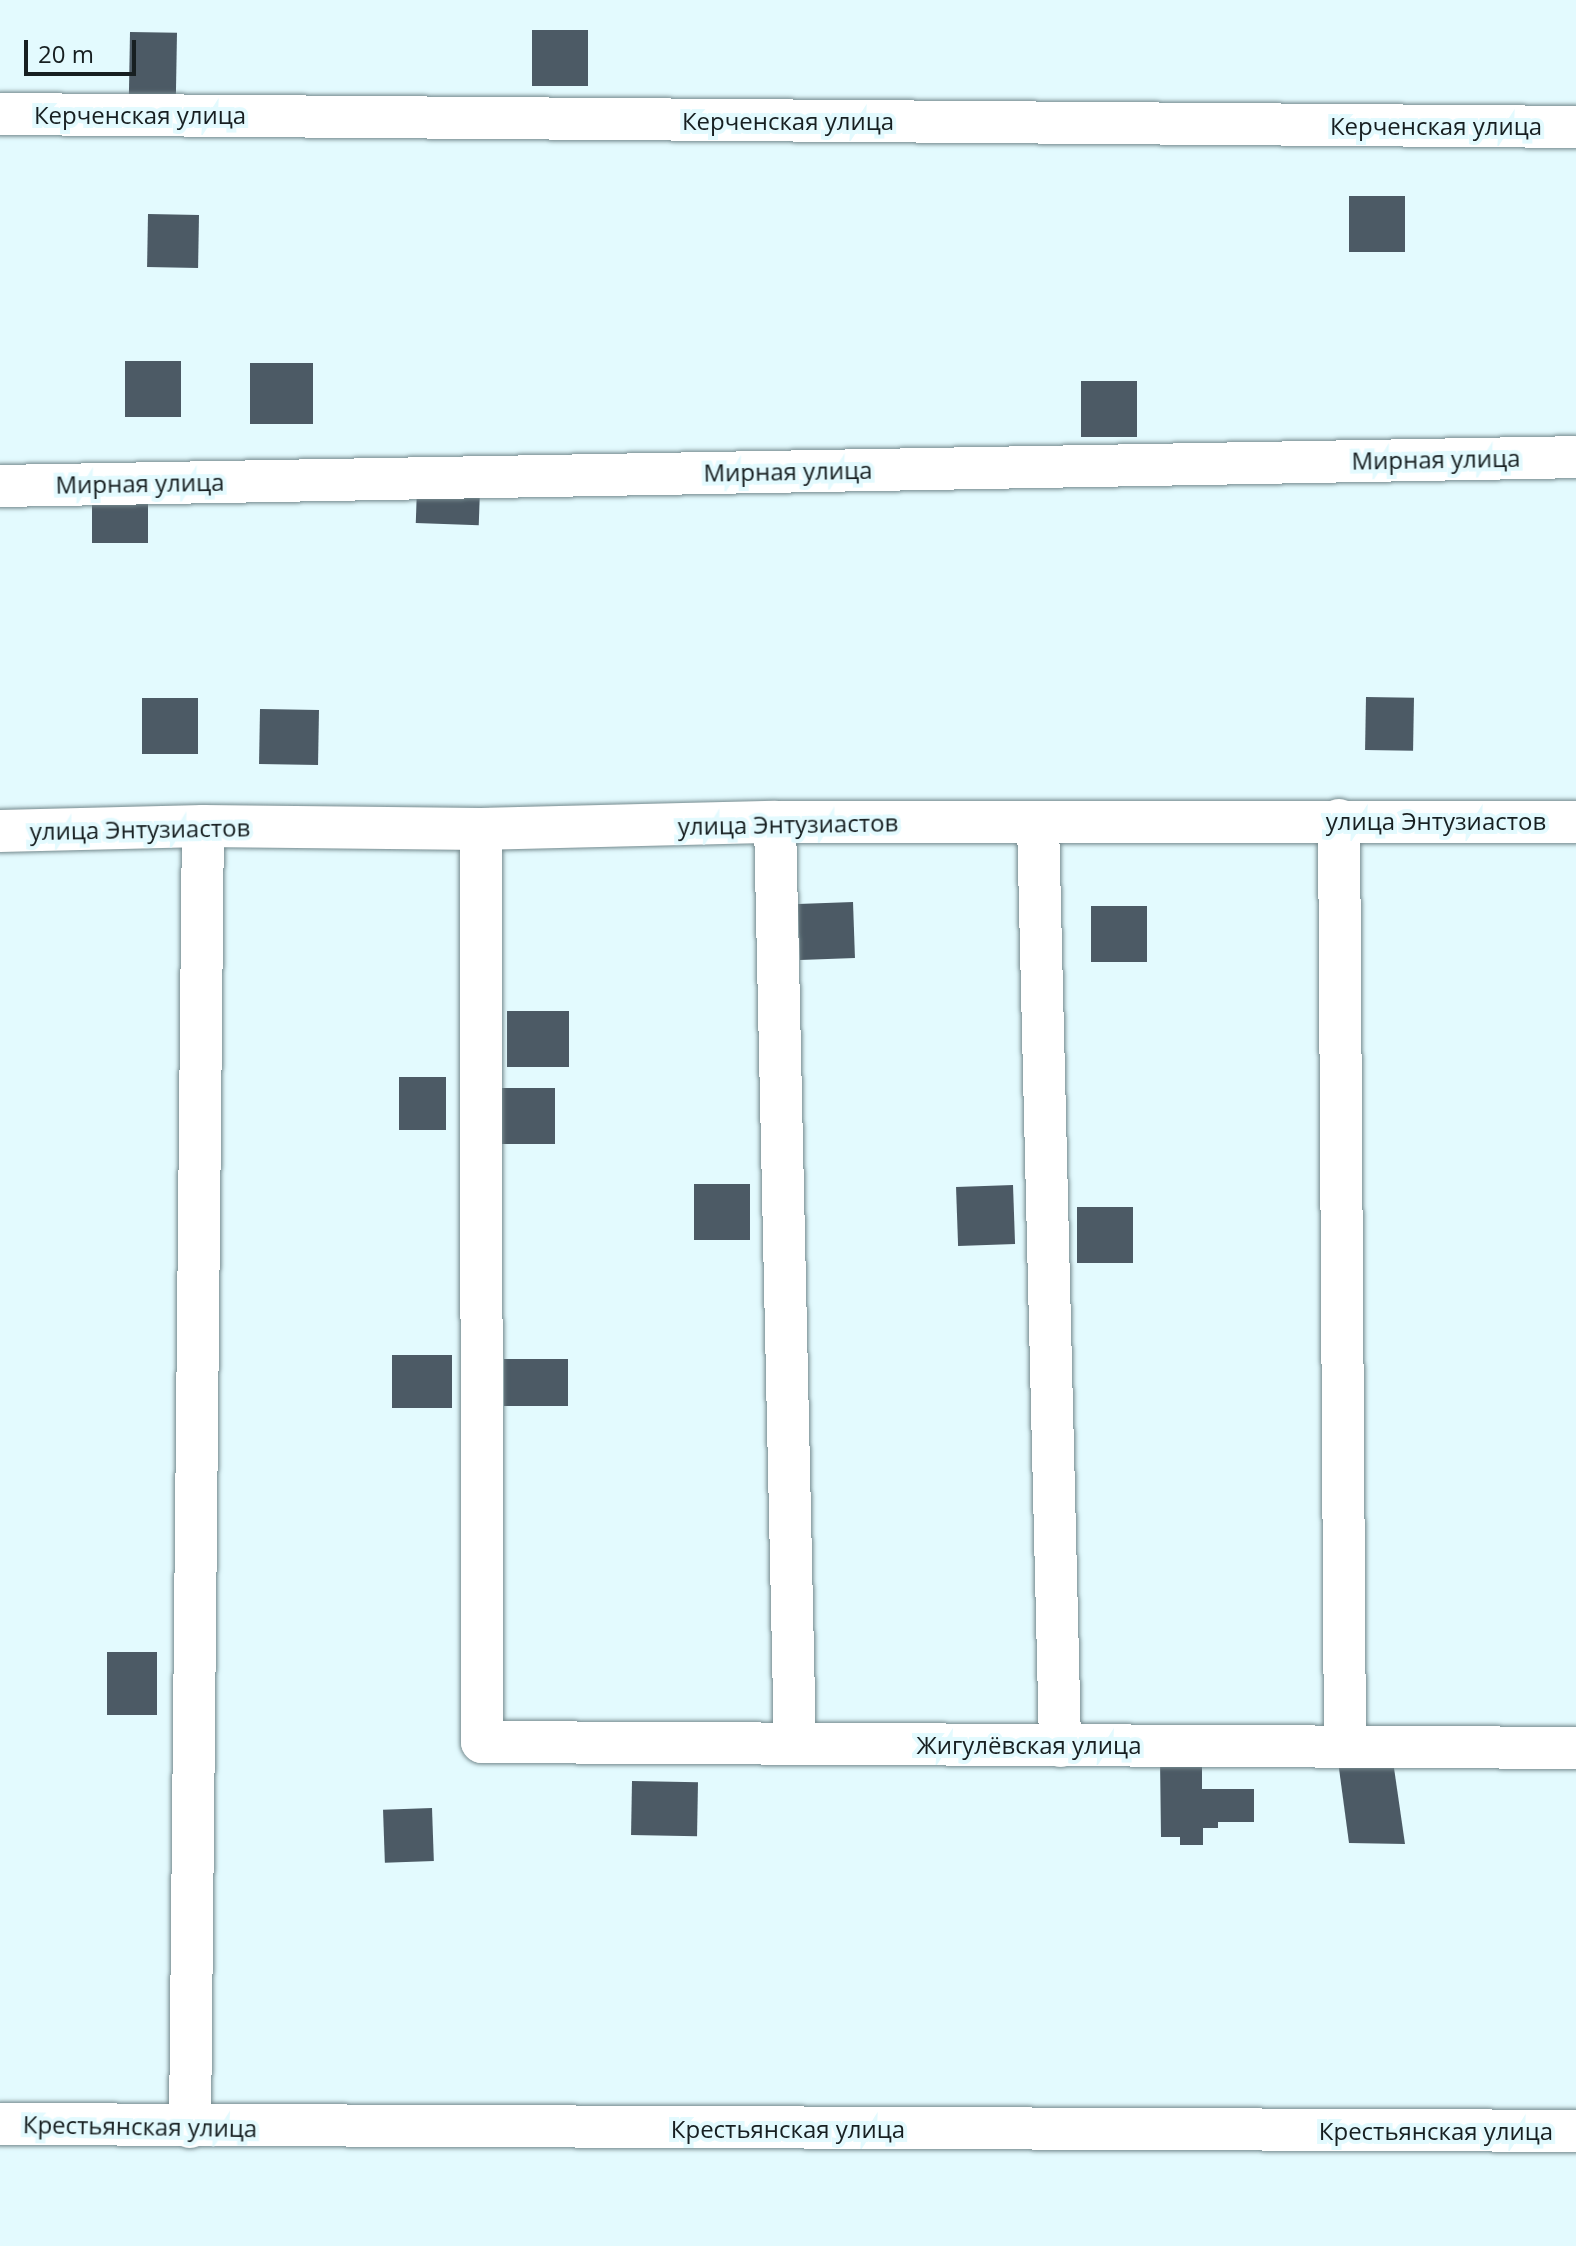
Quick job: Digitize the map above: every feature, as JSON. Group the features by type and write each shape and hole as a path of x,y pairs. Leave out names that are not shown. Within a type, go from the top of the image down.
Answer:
{"street":[{"name":"Керченская улица","path":"0,114 1576,127"},
{"name":"Мирная улица","path":"0,486 1576,457"},
{"path":"1339,820 1345,1747"},
{"name":"улица Энтузиастов","path":"0,831 203,826 481,829 775,822 1576,822"},
{"path":"775,822 795,1744"},
{"path":"1038,823 1060,1746"},
{"path":"190,2127 203,826"},
{"name":"Жигулёвская улица","path":"481,829 482,1742 1576,1748"},
{"name":"Крестьянская улица","path":"0,2124 1576,2131"}],"building":[{"path":"532,30 588,30 588,86 532,86"},
{"path":"130,32 177,33 176,98 129,97"},
{"path":"1349,196 1405,196 1405,252 1349,252"},
{"path":"148,214 199,215 198,268 147,267"},
{"path":"125,361 181,361 181,417 125,417"},
{"path":"250,363 313,363 313,424 250,424"},
{"path":"1081,381 1137,381 1137,437 1081,437"},
{"path":"417,488 480,490 479,525 416,523"},
{"path":"92,495 148,495 148,543 92,543"},
{"path":"1366,697 1414,698 1413,751 1365,750"},
{"path":"142,698 198,698 198,754 142,754"},
{"path":"260,709 319,710 318,765 259,764"},
{"path":"853,902 855,958 800,960 798,904"},
{"path":"1091,906 1147,906 1147,962 1091,962"},
{"path":"507,1011 569,1011 569,1067 507,1067"},
{"path":"399,1077 446,1077 446,1130 399,1130"},
{"path":"499,1088 555,1088 555,1144 499,1144"},
{"path":"694,1184 750,1184 750,1240 694,1240"},
{"path":"1013,1185 1015,1244 958,1246 956,1187"},
{"path":"1077,1207 1133,1207 1133,1263 1077,1263"},
{"path":"392,1355 452,1355 452,1408 392,1408"},
{"path":"504,1359 568,1359 568,1406 504,1406"},
{"path":"107,1652 157,1652 157,1715 107,1715"},
{"path":"1160,1758 1202,1758 1202,1789 1254,1789 1254,1822 1218,1822 1218,1828 1203,1828 1203,1845 1180,1845 1180,1837 1161,1837"},
{"path":"1338,1761 1393,1761 1405,1844 1349,1843"},
{"path":"632,1781 698,1782 697,1836 631,1835"},
{"path":"432,1808 434,1861 385,1863 383,1810"}]}
